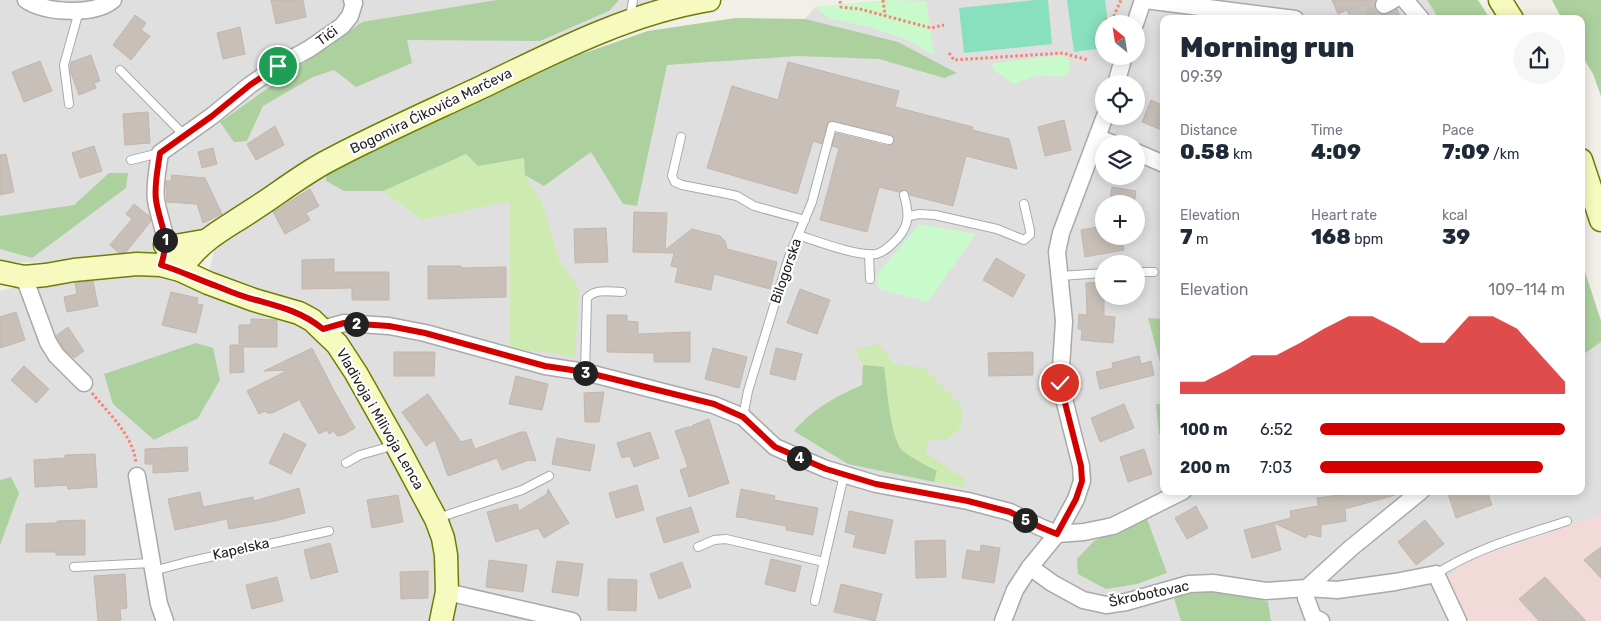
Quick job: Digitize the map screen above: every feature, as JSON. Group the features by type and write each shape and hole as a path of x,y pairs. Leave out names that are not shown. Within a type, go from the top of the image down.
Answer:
{"street":[{"path":"26,0 46,9 79,11 102,7 113,0"},
{"name":"Tići","path":"160,153 212,116 250,85 278,66 309,49 342,26 350,16 354,3 352,0"},
{"name":"Bogomira Ćikovića Marčeva","path":"169,260 189,256 204,241 304,175 344,153 527,65 631,11 709,0"},
{"path":"1138,15 1144,0 1219,5 1273,15"},
{"path":"1406,0 1418,15"},
{"path":"1500,0 1509,15"},
{"path":"1003,621 1015,590 1030,567 1057,534 1076,499 1082,481 1081,466 1060,383 1064,321 1058,252 1061,233 1095,146"},
{"path":"160,153 156,180 156,200 169,260"},
{"path":"1145,156 1160,162"},
{"path":"1585,172 1601,220"},
{"name":"Vladivoja i Milivoja Lenca","path":"0,272 24,277 169,260 208,283 299,313 312,320 337,344 396,444 436,519 443,538 446,555 447,592 441,621"},
{"path":"24,277 48,342 56,355 84,383"},
{"path":"323,329 344,323 389,326 425,333 545,366 585,372 714,404 743,417 775,447 844,475 876,484 968,501 1010,512 1057,534 1084,532 1112,526 1175,495"},
{"path":"137,476 159,604 165,621"},
{"path":"1321,621 1313,617 1306,598 1307,588 1351,548 1416,495"},
{"name":"Škrobotovac","path":"1030,567 1083,600 1106,605 1126,602 1189,584 1213,583 1266,591 1307,588 1337,590 1436,574"},
{"path":"1436,574 1458,621"},
{"path":"447,592 572,621"}],"lane":[{"path":"69,104 64,65 79,11"},
{"path":"120,70 184,136"},
{"name":"Bilogorska","path":"743,417 751,382 789,257 812,202 832,126 889,140"},
{"path":"681,137 672,176 675,182 737,196 754,206 805,220"},
{"path":"131,160 160,153"},
{"path":"798,235 844,249 877,254 891,245 906,228 909,216 904,196"},
{"path":"909,216 920,214 936,215 997,229 1024,240 1030,236 1024,204"},
{"path":"869,254 870,279"},
{"path":"1145,272 1154,272"},
{"path":"1060,276 1095,274"},
{"path":"585,372 588,298 592,293 600,291 622,292"},
{"path":"346,463 360,455 396,444"},
{"path":"815,601 844,475"},
{"path":"436,519 522,490 549,476"},
{"path":"1436,574 1458,560 1490,546 1566,520"},
{"name":"Kapelska","path":"74,567 152,567 186,562 270,542 329,531"},
{"path":"698,547 714,540 726,539 824,562"}],"path":[{"path":"884,0 885,16"},
{"path":"1114,15 1121,0"},
{"path":"840,1 841,7 860,9 931,28 944,25"},
{"path":"949,53 954,60 1063,53 1088,60"},
{"path":"84,383 130,439 135,453 137,476"}],"shaded area":[{"path":"0,0 683,0 550,44 320,150 242,209 137,259 69,263 0,262"},
{"path":"887,0 1427,0 1436,15 1160,15 1160,495 1585,495 1585,272 1601,321 1601,515 1475,558 1463,621 449,621 457,578 439,497 339,334 208,276 216,243 327,173 579,55 648,31 736,18 805,19 815,7"},
{"path":"147,272 308,328 344,373 416,491 434,543 436,600 432,621 0,621 0,291 15,287"},
{"path":"1601,515 1601,621 1463,621 1445,585 1450,575 1460,566 1475,558"}],"green space":[{"path":"497,0 619,0 609,11 540,41 407,40 412,63 356,87 334,70 313,77 263,106 247,141 234,142 220,122 362,22"},
{"path":"887,0 926,1 934,55 905,39 870,27 830,19 815,7"},
{"path":"1048,0 1052,44 964,53 959,8"},
{"path":"1067,0 1105,0 1107,15 1095,15 1095,49 1074,52"},
{"path":"1427,0 1478,0 1487,15 1436,15"},
{"path":"1552,0 1601,0 1601,96 1593,74 1585,61 1585,15 1560,15"},
{"path":"736,18 805,19 898,42 957,73 944,78 879,59 798,56 667,65 637,206 623,204 591,152 544,186 525,175 524,158 478,166 466,154 383,191 344,191 326,181 327,173 579,55 648,31"},
{"path":"1061,55 1068,59 1070,64 1067,74 1058,77 1037,76 1014,84 992,67 994,63"},
{"path":"466,154 478,166 524,158 525,175 543,205 559,260 579,288 575,357 510,348 510,201 422,220 383,191"},
{"path":"109,173 128,173 126,188 32,258 0,249 0,216 74,205"},
{"path":"919,224 976,234 928,302 879,289 876,276"},
{"path":"1585,272 1601,321 1601,342 1585,353"},
{"path":"1148,318 1160,319 1160,362"},
{"path":"196,343 213,348 220,380 198,418 154,440 113,404 104,374"},
{"path":"879,344 894,364 924,368 961,405 961,427 947,440 929,440 926,453 965,479 964,487 934,482 937,471 911,457 899,445 892,424 884,367 863,365 857,357 857,349"},
{"path":"863,365 884,367 895,436 903,451 937,471 934,482 848,464 794,431 825,404 862,385"},
{"path":"1156,404 1160,404 1159,434"},
{"path":"11,477 19,493 0,545 0,480"},
{"path":"1147,519 1167,573 1137,584 1106,589 1078,574 1077,559 1094,541 1116,530"},
{"path":"1236,589 1268,602 1271,621 1181,621 1174,598 1182,593"}],"building":[{"path":"271,0 303,0 306,17 276,24"},
{"path":"1332,0 1375,0 1374,5 1378,13 1384,15 1349,15 1347,10 1338,14"},
{"path":"1397,9 1399,15 1384,15"},
{"path":"135,15 146,23 141,30 150,36 131,60 113,45"},
{"path":"240,27 245,54 223,59 217,33"},
{"path":"91,55 100,81 94,83 96,88 79,95 70,70 71,62"},
{"path":"40,61 52,91 24,102 12,72"},
{"path":"788,62 899,91 895,107 973,127 972,130 1009,139 1017,169 966,156 953,206 910,195 905,190 899,192 879,187 867,232 820,220 839,148 832,146 836,133 888,146 894,142 894,138 891,135 833,121 828,122 822,144 813,141 797,194 707,168 732,86 778,100"},
{"path":"1151,100 1160,104 1160,129 1145,123 1145,115"},
{"path":"148,112 150,143 125,145 123,114"},
{"path":"1064,120 1071,150 1045,156 1038,127"},
{"path":"275,126 284,145 256,160 247,144"},
{"path":"94,146 102,171 80,178 72,153"},
{"path":"213,148 217,164 202,168 198,152"},
{"path":"6,154 14,192 0,195 0,155"},
{"path":"172,175 205,178 222,214 203,223 197,204 167,202 166,181 171,181"},
{"path":"1112,187 1136,191 1135,195 1111,195"},
{"path":"310,189 319,206 306,213 310,220 285,234 273,212"},
{"path":"134,204 150,217 151,221 126,252 119,253 110,245 132,219 126,214"},
{"path":"634,212 667,213 665,250 692,229 720,236 725,241 727,249 777,262 770,289 714,274 711,290 675,282 678,268 671,266 674,253 633,252"},
{"path":"606,228 608,262 575,263 574,229"},
{"path":"1095,228 1095,245 1123,245 1124,250 1085,257 1081,230"},
{"path":"996,258 1025,275 1013,297 983,280"},
{"path":"334,259 334,272 389,272 389,300 352,300 352,288 302,289 302,260"},
{"path":"428,266 461,266 461,268 506,267 506,297 428,299"},
{"path":"93,281 98,306 67,312 64,297 77,294 75,283"},
{"path":"1095,282 1095,305 1104,305 1104,316 1115,317 1113,343 1081,340 1082,329 1078,329 1079,314 1087,315 1086,283"},
{"path":"800,289 830,300 817,334 787,323"},
{"path":"171,292 198,298 197,304 203,305 196,333 162,325"},
{"path":"16,312 25,340 0,348 0,317"},
{"path":"607,315 627,315 627,321 638,322 638,334 690,332 690,362 654,362 654,353 607,352"},
{"path":"251,319 277,320 277,347 243,347 244,372 230,373 230,345 239,345 239,325 251,325"},
{"path":"68,327 84,351 74,358 64,349 56,336"},
{"path":"312,348 355,428 343,435 337,436 334,431 329,434 327,430 319,434 300,401 301,399 272,413 265,411 259,414 247,391 288,370 264,371"},
{"path":"713,348 747,357 739,388 705,379"},
{"path":"776,348 802,354 795,380 770,374"},
{"path":"394,352 435,352 434,376 394,376"},
{"path":"1033,352 1033,375 989,376 988,353"},
{"path":"1139,356 1141,364 1151,361 1154,375 1100,389 1096,372 1113,368 1112,363"},
{"path":"24,366 49,389 36,403 11,380"},
{"path":"516,376 548,384 542,410 509,404"},
{"path":"604,392 599,422 585,422 584,393"},
{"path":"428,394 461,442 471,439 475,449 521,432 526,432 536,461 529,460 502,470 497,458 448,476 435,440 426,446 402,412"},
{"path":"1124,404 1134,428 1100,442 1091,418"},
{"path":"709,419 729,483 689,497 680,470 688,467 675,431 692,427"},
{"path":"650,432 659,458 634,467 630,456 622,458 617,443"},
{"path":"284,433 306,444 291,474 269,463"},
{"path":"557,438 595,445 590,471 552,464"},
{"path":"187,447 188,471 153,473 153,464 145,464 145,449"},
{"path":"1144,449 1152,474 1128,482 1120,457"},
{"path":"95,454 97,487 68,489 67,485 35,487 34,460 65,458 65,455"},
{"path":"637,485 644,510 616,518 609,493"},
{"path":"299,488 305,513 275,521 229,529 227,519 175,530 168,499 200,492 203,507 253,497 254,501"},
{"path":"548,489 569,523 544,538 538,528 496,542 487,512 517,504 519,511 547,494"},
{"path":"741,489 775,496 774,500 818,508 813,535 786,530 786,526 736,517"},
{"path":"398,495 403,522 372,528 367,500"},
{"path":"1340,495 1395,495 1345,509 1346,521 1321,525 1321,537 1308,534 1306,538 1274,523 1281,550 1252,558 1244,530 1291,518 1290,511 1318,506 1317,498"},
{"path":"1448,495 1488,495 1492,505 1456,518"},
{"path":"1196,506 1208,528 1187,539 1175,518"},
{"path":"691,507 699,532 664,543 656,518"},
{"path":"849,511 893,520 885,554 853,547 856,535 845,532"},
{"path":"85,520 85,555 56,555 56,552 26,552 26,524"},
{"path":"1425,520 1444,544 1416,565 1398,542"},
{"path":"945,540 946,577 916,578 915,541"},
{"path":"330,543 338,572 311,579 304,550"},
{"path":"981,545 1000,548 994,583 962,578 967,550 980,552"},
{"path":"1601,547 1601,578 1584,560"},
{"path":"771,559 801,566 795,592 765,584"},
{"path":"489,560 527,565 523,592 486,587"},
{"path":"557,561 583,564 578,596 552,592"},
{"path":"682,562 691,587 659,599 650,574"},
{"path":"428,571 428,598 401,599 400,572"},
{"path":"125,574 127,608 120,609 121,620 98,621 94,576"},
{"path":"277,577 283,601 252,609 246,585"},
{"path":"1545,577 1586,621 1539,621 1519,599"},
{"path":"608,579 637,580 636,611 608,610"},
{"path":"841,584 882,594 875,621 834,612"}],"tunnel":[{"path":"1361,15 1384,5"}],"route":[{"path":"278,66 160,153 156,180 156,200 162,218 166,245 161,265 180,270 208,283 254,300 284,307 312,320 323,329 344,323 389,326 425,333 545,366 585,372 714,404 743,417 754,425 775,447 826,469 876,484 968,501 1010,512 1057,534 1076,499 1082,481 1081,466 1060,383"}]}
